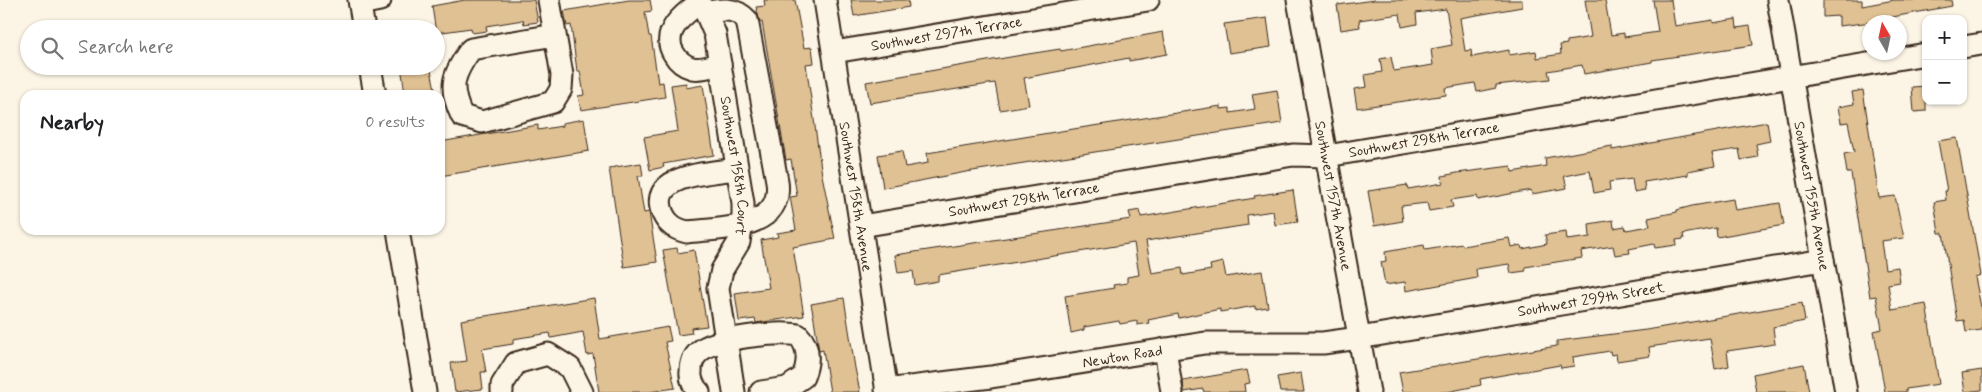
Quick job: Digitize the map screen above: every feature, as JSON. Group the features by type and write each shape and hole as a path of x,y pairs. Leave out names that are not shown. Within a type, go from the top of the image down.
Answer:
{"street":[{"path":"549,0 562,75 561,89 553,102 482,122 462,116 454,98 453,81 460,64 471,49 555,35"},
{"name":"Southwest 158th Avenue","path":"825,0 887,391"},
{"name":"Southwest 297th Terrace","path":"834,52 1148,0"},
{"name":"Southwest 157th Avenue","path":"1298,0 1369,392"},
{"name":"Southwest 155th Avenue","path":"1778,0 1846,392"},
{"path":"365,20 366,1"},
{"path":"720,64 692,68 677,59 670,46 674,27 685,14 701,5 737,11 747,20 777,181 778,196 773,209 757,220 743,224 687,232 678,230 667,220 661,206 663,192 675,180 737,169"},
{"name":"Southwest 158th Court","path":"701,5 714,34 743,203 743,224 739,242 719,279 719,302 734,392"},
{"path":"1967,47 1982,45"},
{"name":"Southwest 298th Terrace","path":"861,226 1293,155 1327,156 1922,55"},
{"path":"372,75 374,90"},
{"path":"399,235 425,392"},
{"name":"Southwest 299th Street","path":"1359,338 1823,260"},
{"path":"700,392 690,375 692,361 701,350 712,344 727,341 788,333 798,335 805,342 808,357 803,377 787,388 761,392"},
{"name":"Newton Road","path":"887,391 992,384 1205,342 1323,343 1359,338"},
{"path":"1165,349 1172,392"},
{"path":"502,392 502,385 516,363 548,354 570,368 582,392"}],"building":[{"path":"465,0 534,0 538,22 524,24 523,20 486,26 487,31 472,33 471,28 445,32 445,20 434,20 432,6"},
{"path":"629,0 650,0 652,11 645,12 649,36 651,36 658,83 663,82 665,97 581,110 578,96 584,95 580,71 577,71 571,25 567,26 564,11"},
{"path":"764,0 795,0 804,48 812,47 814,63 806,64 822,175 835,239 793,247 804,316 756,323 755,319 739,321 735,293 769,288 761,240 778,237 777,233 796,230 790,197 797,196 791,159 786,160 762,22 760,22 756,7 765,6"},
{"path":"851,0 908,0 909,7 854,16"},
{"path":"1374,0 1522,0 1522,7 1460,18 1465,51 1471,50 1472,57 1509,50 1509,55 1536,51 1537,58 1561,54 1560,45 1567,44 1567,41 1591,37 1585,0 1605,0 1611,35 1624,33 1624,37 1658,32 1653,0 1671,0 1675,26 1713,20 1713,23 1736,19 1737,28 1750,26 1753,45 1652,60 1652,62 1584,74 1582,65 1548,71 1550,79 1496,85 1496,88 1477,92 1475,83 1445,88 1446,95 1357,108 1354,89 1367,87 1365,75 1382,72 1380,59 1391,57 1394,71 1433,65 1431,49 1452,45 1446,9 1416,13 1417,24 1402,27 1400,14 1359,20 1360,27 1341,30 1337,5"},
{"path":"1823,0 1862,0 1862,6 1894,0 1951,0 1952,6 1903,15 1862,15 1862,23 1839,26 1839,16 1823,17"},
{"path":"1267,18 1271,47 1229,53 1224,24"},
{"path":"1163,32 1167,54 1129,61 1129,58 1024,78 1029,105 1000,110 995,83 870,103 866,82 1022,55 1060,49 1061,51"},
{"path":"402,75 432,75 435,89 404,90"},
{"path":"686,83 686,88 703,85 714,155 663,164 664,167 650,170 644,137 678,131 671,85"},
{"path":"1922,86 1922,105 1926,105 1926,111 1914,112 1912,87"},
{"path":"1277,90 1282,123 966,172 883,188 878,155 902,151 905,167 928,163 927,153 1221,106 1221,109 1230,108 1230,113 1255,109 1252,94"},
{"path":"1863,90 1879,198 1895,196 1904,238 1881,241 1885,269 1898,267 1900,282 1888,284 1892,310 1926,304 1939,384 1906,389 1906,392 1885,392 1874,331 1882,329 1876,296 1870,297 1851,173 1847,173 1844,154 1854,152 1848,122 1841,123 1838,107 1854,104 1852,92"},
{"path":"584,119 589,151 445,175 445,141 538,125 538,130 562,126 562,123"},
{"path":"1767,122 1770,141 1756,144 1758,157 1741,160 1739,149 1712,153 1715,166 1688,171 1688,175 1644,182 1645,190 1634,192 1632,179 1609,182 1610,190 1594,193 1590,171 1564,176 1567,188 1532,194 1531,190 1478,200 1477,196 1451,200 1453,207 1429,211 1427,203 1401,206 1403,221 1374,226 1368,191 1407,185 1408,189 1443,183 1442,176 1457,173 1511,166 1512,172 1546,166 1545,158 1612,146 1612,150"},
{"path":"1957,138 1981,275 1975,277 1982,312 1982,330 1966,332 1964,320 1957,321 1943,233 1939,233 1934,202 1946,200 1945,191 1947,191 1938,141"},
{"path":"641,163 643,176 638,176 642,201 644,213 649,212 657,262 624,267 609,168"},
{"path":"1293,190 1298,222 1275,225 1273,211 1247,215 1248,225 1146,241 1152,273 1182,268 1183,275 1211,270 1210,265 1223,262 1226,277 1262,271 1268,307 1255,309 1255,306 1220,312 1220,309 1179,318 1178,314 1148,320 1149,323 1137,325 1137,321 1120,324 1119,321 1084,327 1084,330 1071,333 1065,296 1114,288 1113,285 1127,283 1127,277 1139,275 1134,243 938,275 938,281 915,285 913,271 898,273 895,255 1131,219 1129,212 1140,210 1141,217"},
{"path":"1733,199 1735,210 1780,203 1784,225 1717,237 1716,228 1683,234 1684,239 1676,240 1677,245 1655,248 1654,244 1629,249 1630,253 1615,255 1613,246 1581,251 1582,258 1525,267 1526,271 1511,273 1509,264 1476,269 1477,278 1406,291 1405,282 1385,285 1381,262 1386,261 1385,252 1424,245 1425,250 1462,244 1463,246 1509,238 1511,247 1521,245 1522,249 1547,244 1545,235 1566,232 1567,240 1590,237 1589,224 1613,220 1614,228 1625,226 1626,230 1650,226 1648,218 1677,212 1677,210 1692,206"},
{"path":"677,248 678,253 694,250 707,326 691,328 692,333 678,335 663,250"},
{"path":"594,298 600,339 668,327 671,341 665,342 675,388 649,392 599,392 593,354 587,355 583,332 551,338 550,333 513,339 513,344 482,349 486,372 481,372 483,389 455,392 451,363 467,361 461,320"},
{"path":"844,298 860,392 830,392 823,350 819,351 811,304"},
{"path":"1802,303 1805,321 1773,327 1775,344 1727,351 1729,366 1715,369 1710,338 1649,347 1650,356 1617,361 1616,354 1611,355 1610,351 1573,357 1574,366 1561,368 1560,365 1480,379 1481,385 1447,392 1403,392 1399,372 1557,346 1557,341 1646,330"},
{"path":"1804,364 1809,392 1756,392 1753,374"},
{"path":"1247,370 1250,383 1244,384 1245,392 1204,392 1203,389 1184,392 1183,381"},
{"path":"1982,370 1982,390 1965,392 1962,373"},
{"path":"1301,373 1304,392 1280,392 1277,377"}]}
